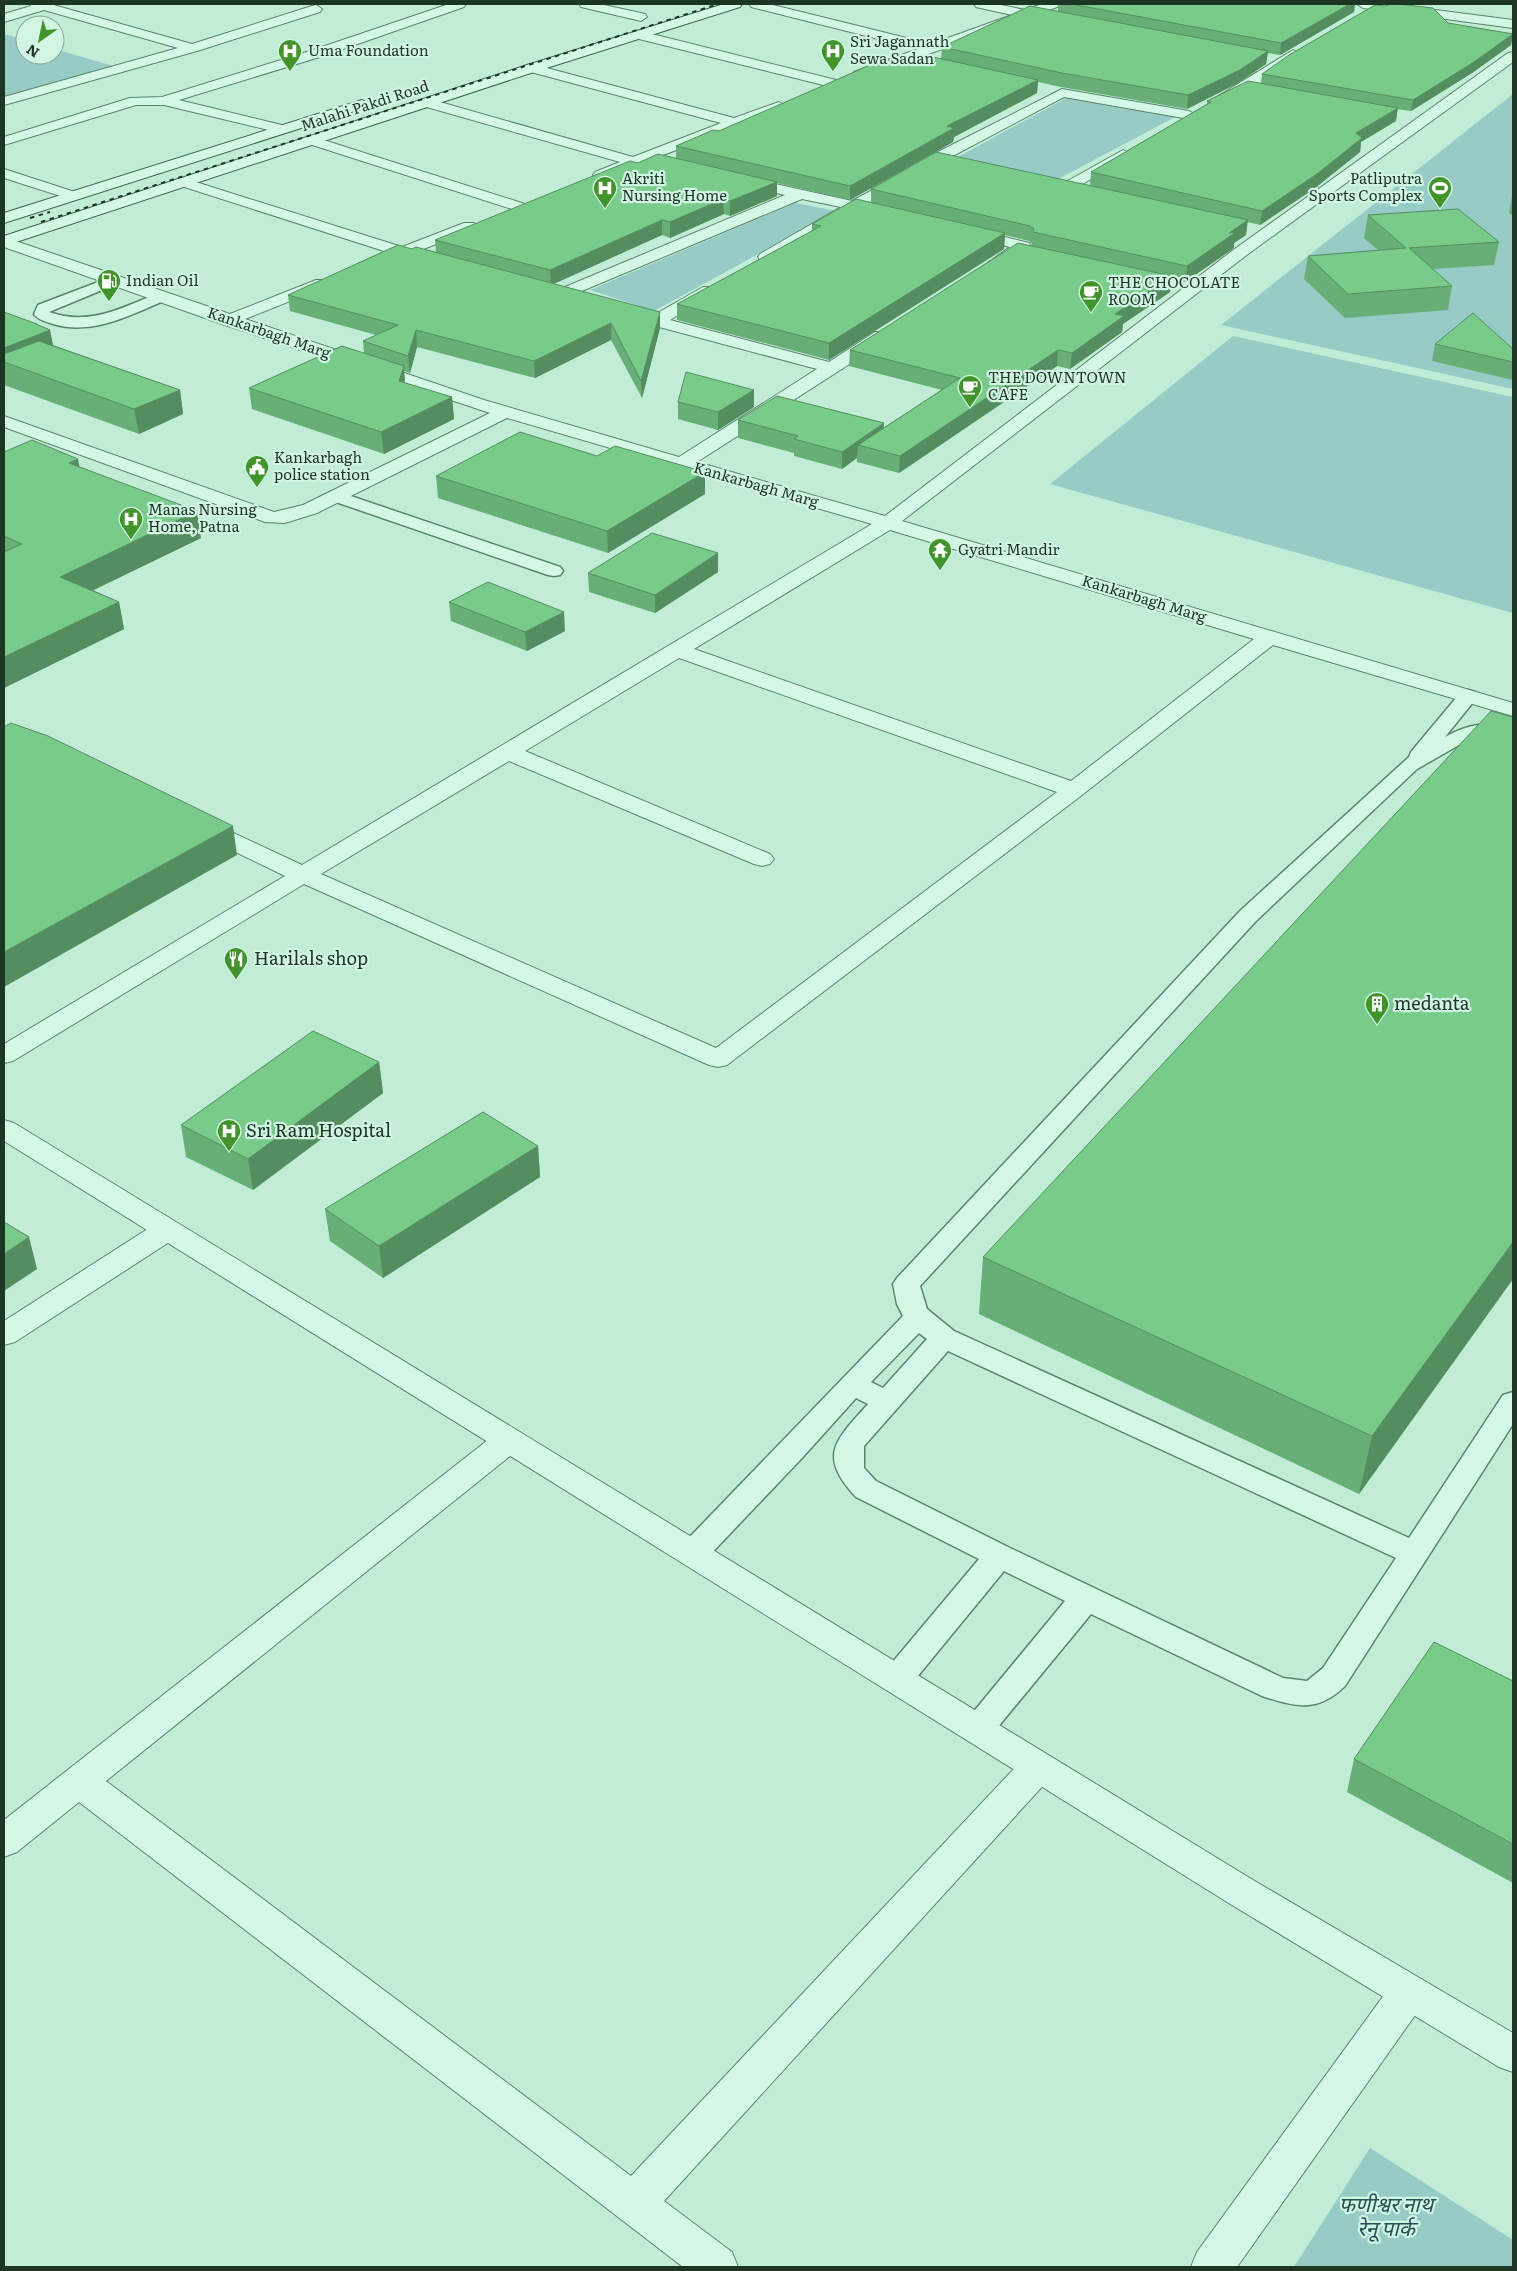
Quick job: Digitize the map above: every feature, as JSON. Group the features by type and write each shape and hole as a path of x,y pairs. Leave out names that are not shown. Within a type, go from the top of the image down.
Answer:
{"street":[{"path":"4,101 192,48 316,9 296,4"},
{"path":"4,141 135,101 162,101 318,53 460,4"},
{"path":"585,4 642,17"},
{"name":"Malahi Pakdi Road","path":"4,242 310,140 736,4"},
{"path":"755,4 930,48"},
{"path":"980,4 1054,19"},
{"path":"817,92 902,58 1053,4"},
{"path":"4,18 40,5 192,48"},
{"path":"1366,8 1513,24"},
{"path":"613,26 658,12"},
{"path":"640,35 835,84"},
{"path":"1173,125 1244,88 1282,61 1308,46"},
{"path":"4,1055 888,523 1267,233 1513,56"},
{"path":"902,58 930,64"},
{"path":"1263,58 1282,61"},
{"path":"532,68 735,123"},
{"path":"89,77 162,101 281,129"},
{"path":"1244,88 1263,91"},
{"path":"1044,89 1189,115"},
{"path":"751,266 935,159 1062,93"},
{"path":"4,218 281,129 379,100"},
{"path":"590,179 790,102"},
{"path":"428,103 638,161 670,165"},
{"path":"1405,117 1424,120"},
{"path":"310,140 520,207"},
{"path":"1066,188 1132,149"},
{"path":"935,159 973,167"},
{"path":"4,173 74,196"},
{"path":"726,177 883,212"},
{"path":"1029,180 1086,192"},
{"path":"183,182 430,260"},
{"path":"559,295 800,194"},
{"path":"502,214 538,200"},
{"path":"366,266 484,221"},
{"path":"1248,229 1267,233"},
{"path":"958,230 1023,246 981,272"},
{"name":"Kankarbagh Marg","path":"4,242 228,320 506,412 888,523 1513,710"},
{"path":"1014,251 1033,256"},
{"path":"228,320 338,277"},
{"path":"656,321 725,281"},
{"path":"1173,286 1192,290"},
{"path":"541,290 586,302"},
{"path":"612,309 832,368"},
{"path":"682,463 898,325"},
{"path":"4,421 272,518 297,514 506,412"},
{"path":"183,818 303,875 718,1059 1074,790 1270,637"},
{"path":"678,650 1074,790"},
{"path":"508,752 762,859"},
{"path":"4,1129 1240,1892 1513,2054"},
{"path":"4,1335 167,1230"},
{"path":"8,1831 80,1782 509,1440"},
{"path":"635,2202 1038,1767"},
{"path":"80,1782 635,2202 717,2267"},
{"path":"1212,2267 1409,1992"}],"lane":[{"path":"114,280 44,308 40,314 55,321 74,325 92,324 162,297"},
{"path":"336,496 554,571"},
{"path":"1414,1553 944,1338 918,1317 910,1306 906,1284 1248,916 1410,765 1468,696"},
{"path":"1410,765 1466,733 1480,729 1513,731"},
{"path":"692,1553 792,1451 852,1384 918,1317"},
{"path":"944,1338 850,1443 846,1460 851,1475 866,1489 998,1556 1273,1687 1293,1694 1310,1694 1324,1688 1334,1677 1513,1402"},
{"path":"852,1384 887,1402"},
{"path":"897,1679 998,1556"},
{"path":"977,1730 1086,1598"}],"green space":[{"path":"4,34 15,37 15,65 65,65 65,52 120,68 4,101"},
{"name":"Patliputra Sports Complex","path":"1513,94 1513,389 1221,325"},
{"path":"1070,96 1177,116 1058,179 956,158"},
{"path":"795,203 837,211 654,311 590,290"},
{"path":"1233,336 1513,397 1513,613 1050,484"},
{"name":"फणीश्वर नाथ रेनू पार्क","path":"1370,2148 1513,2240 1513,2267 1294,2267"}],"building":[{"path":"1071,4 1350,4 1281,43"},
{"path":"1391,4 1433,8 1448,23 1513,34 1474,62 1413,100 1262,74 1289,55 1375,5 1385,6"},
{"path":"1030,6 1268,51 1240,70 1188,95 1062,73 942,47"},
{"path":"924,55 1038,80 947,126 954,128 850,186 676,146 713,130 719,131 884,59 906,64"},
{"path":"1248,81 1398,108 1356,133 1362,138 1317,174 1262,211 1091,172 1211,102 1207,101"},
{"path":"936,152 1248,220 1229,233 1236,232 1187,266 1033,232 1034,229 1030,226 871,189"},
{"path":"658,154 777,182 730,201 723,199 670,222 662,220 550,270 435,240 630,161 638,163"},
{"path":"856,199 1005,233 829,343 677,304 821,226 812,224"},
{"path":"1458,209 1499,242 1409,248 1452,286 1348,294 1308,256 1406,248 1368,215"},
{"path":"1018,243 1172,276 1115,314 1124,316 1072,353 1058,350 900,456 858,445 960,378 850,350"},
{"path":"398,245 412,249 416,247 660,312 641,381 611,323 534,361 416,330 408,356 363,341 398,325 288,295"},
{"path":"4,312 37,324 50,330 4,348"},
{"path":"1473,313 1513,349 1513,362 1435,344"},
{"path":"39,341 180,390 134,409 4,362 4,354"},
{"path":"342,346 404,366 399,381 452,397 381,432 249,388"},
{"path":"686,372 754,390 718,412 678,402"},
{"path":"777,396 884,423 842,452 794,439 798,436 738,420"},
{"path":"520,432 597,456 615,446 705,472 607,531 436,476"},
{"path":"32,440 78,459 69,463 197,511 60,577 119,602 4,657 4,552 22,544 4,536 4,452"},
{"path":"652,533 718,553 655,595 588,573"},
{"path":"488,582 564,612 525,632 449,602"},
{"name":"medanta","path":"1491,711 1513,717 1513,1242 1372,1436 983,1257"},
{"path":"11,723 48,736 233,826 4,952 4,727"},
{"path":"313,1031 379,1062 248,1159 181,1125"},
{"path":"483,1112 538,1146 379,1246 325,1209"},
{"path":"4,1222 29,1237 4,1254"},
{"path":"1434,1642 1513,1681 1513,1844 1354,1759"}],"railway":[{"path":"41,222 718,4"},
{"path":"30,218 50,212"}],"place":[{"name":"Uma Foundation","path":"290,72"},
{"name":"Sri Jagannath Sewa Sadan","path":"833,72"},
{"name":"Akriti Nursing Home","path":"605,209"},
{"name":"Patliputra Sports Complex","path":"1440,209"},
{"name":"Indian Oil","path":"109,302"},
{"name":"THE CHOCOLATE ROOM","path":"1091,313"},
{"name":"THE DOWNTOWN CAFE","path":"970,408"},
{"name":"Kankarbagh police station","path":"257,488"},
{"name":"Manas Nursing Home, Patna","path":"131,540"},
{"name":"Gyatri Mandir","path":"940,571"},
{"name":"Harilals shop","path":"236,980"},
{"name":"medanta","path":"1377,1025"},
{"name":"Sri Ram Hospital","path":"229,1152"}]}
